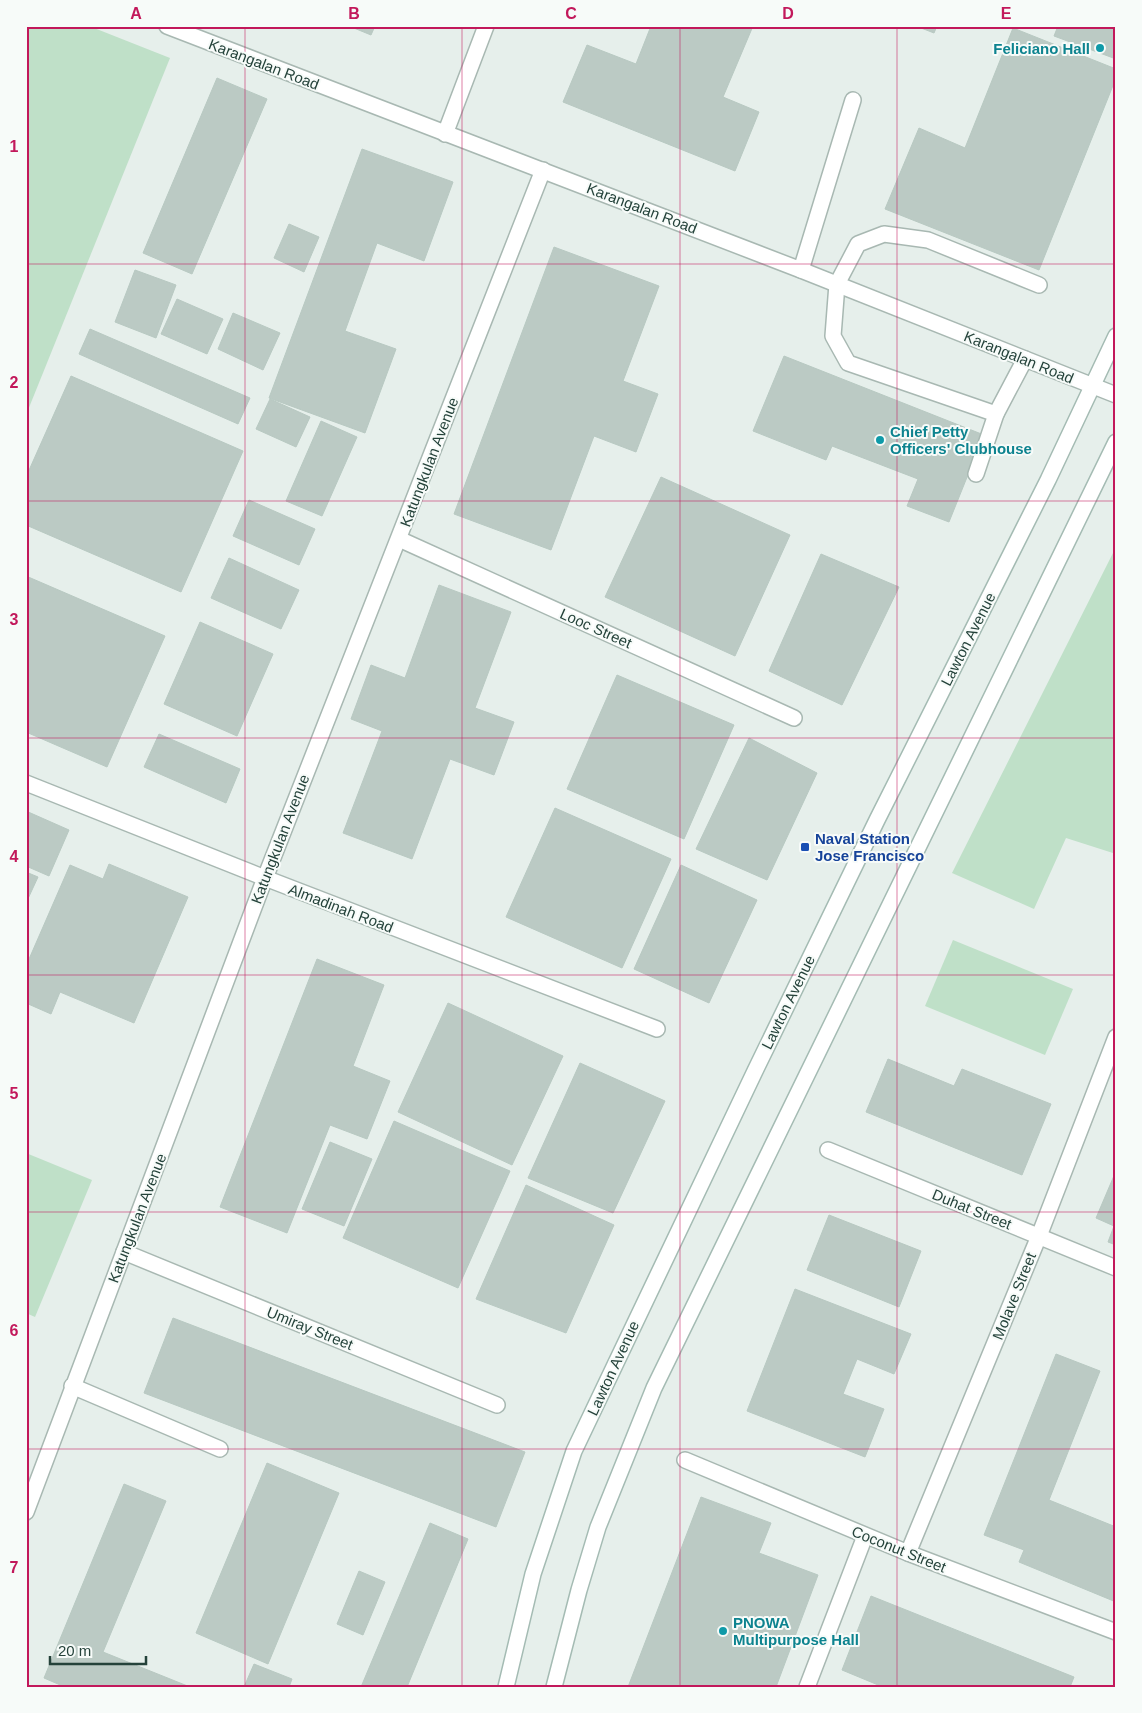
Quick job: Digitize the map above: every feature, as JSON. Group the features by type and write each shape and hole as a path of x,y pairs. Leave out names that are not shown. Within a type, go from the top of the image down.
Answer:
{"street":[{"name":"Karangalan Road","path":"167,26 801,270 1116,395"},
{"path":"445,134 486,26"},
{"path":"801,270 852,100"},
{"name":"Katungkulan Avenue","path":"26,1512 265,878 543,170"},
{"path":"996,414 848,363 834,336 837,284 858,244 884,234 928,240 1039,284"},
{"name":"Lawton Avenue","path":"506,1687 534,1574 574,1451 754,1072 877,820 1048,480 1090,386 1116,336"},
{"path":"976,474 996,414 1026,359"},
{"path":"554,1687 579,1590 598,1527 654,1388 1116,442"},
{"name":"Looc Street","path":"399,539 794,718"},
{"name":"Almadinah Road","path":"26,783 658,1030"},
{"name":"Molave Street","path":"908,1553 1039,1236 1116,1037"},
{"name":"Duhat Street","path":"828,1150 1116,1268"},
{"name":"Umiray Street","path":"124,1252 496,1405"},
{"path":"72,1386 220,1448"},
{"name":"Coconut Street","path":"685,1460 865,1536 1116,1632"},
{"path":"807,1687 865,1536"}],"green space":[{"path":"26,26 89,26 170,58 26,415"},
{"path":"1116,547 1116,854 1066,838 1034,909 952,873"},
{"path":"953,940 1073,989 1045,1055 925,1006"},
{"path":"26,1153 92,1180 35,1317 26,1313"}],"building":[{"path":"349,26 375,26 371,35"},
{"path":"651,26 753,26 723,97 759,112 735,171 563,102 587,45 636,64"},
{"path":"916,26 937,26 934,33"},
{"name":"Feliciano Hall","path":"1058,26 1116,26 1116,59 1054,36"},
{"path":"1013,28 1116,69 1116,78 1039,270 885,209 919,128 965,148"},
{"path":"217,78 267,99 192,274 143,253"},
{"path":"362,149 453,182 424,261 377,243 345,331 396,349 365,433 269,398"},
{"path":"289,224 319,237 304,272 274,258"},
{"path":"554,247 659,286 623,381 658,394 636,452 594,436 551,550 454,514"},
{"path":"135,270 176,285 156,338 115,322"},
{"path":"177,299 223,319 207,354 161,334"},
{"path":"233,313 280,333 263,370 218,349"},
{"path":"90,329 250,398 238,424 79,354"},
{"name":"Chief Petty Officers' Clubhouse","path":"784,356 984,435 949,522 907,506 918,479 832,446 826,460 753,431"},
{"path":"71,376 243,451 181,592 26,525 26,477"},
{"path":"270,399 310,417 296,447 256,429"},
{"path":"321,421 357,437 322,516 286,501"},
{"path":"661,477 790,535 735,656 605,597"},
{"path":"249,500 315,529 299,565 233,536"},
{"path":"821,554 899,587 842,705 769,671"},
{"path":"229,558 299,590 281,629 211,598"},
{"path":"26,576 165,636 107,767 26,732"},
{"path":"439,585 511,612 475,708 514,722 494,775 450,759 412,859 343,833 382,731 351,719 371,665 405,678"},
{"path":"200,622 273,654 237,736 164,704"},
{"path":"617,675 734,725 684,839 567,789"},
{"path":"159,734 240,769 226,803 144,767"},
{"path":"749,738 817,773 767,880 696,849"},
{"path":"555,808 671,859 622,968 506,917"},
{"path":"26,811 69,830 49,876 26,866"},
{"path":"109,864 188,897 134,1023 60,992 51,1014 26,1003 26,966 70,865 103,879"},
{"path":"681,865 757,900 709,1003 634,969"},
{"path":"26,872 38,877 26,903"},
{"path":"317,959 384,985 353,1066 390,1081 367,1139 330,1125 287,1233 220,1207"},
{"path":"448,1003 563,1056 512,1165 398,1112"},
{"path":"888,1059 954,1086 962,1069 1051,1104 1022,1175 866,1112"},
{"path":"580,1063 665,1101 613,1213 528,1178"},
{"path":"394,1121 510,1171 458,1288 343,1238"},
{"path":"330,1142 372,1159 344,1226 302,1209"},
{"path":"1116,1171 1116,1245 1108,1242 1114,1226 1096,1218"},
{"path":"526,1185 614,1225 566,1333 476,1299"},
{"path":"829,1215 921,1251 899,1307 807,1270"},
{"path":"795,1289 911,1334 894,1374 857,1359 843,1394 884,1409 865,1457 747,1411"},
{"path":"173,1318 525,1452 496,1527 144,1393"},
{"path":"1056,1354 1100,1371 1049,1500 1116,1527 1116,1602 1019,1562 1024,1550 984,1535"},
{"path":"267,1463 339,1493 268,1664 196,1633"},
{"path":"124,1484 166,1501 103,1652 190,1687 65,1687 44,1678"},
{"name":"PNOWA Multipurpose Hall","path":"701,1497 771,1523 759,1553 818,1575 776,1687 628,1687"},
{"path":"430,1523 468,1539 407,1687 361,1687"},
{"path":"359,1571 385,1582 363,1635 337,1624"},
{"path":"871,1596 1074,1677 1070,1687 883,1687 842,1670"},
{"path":"254,1664 292,1679 289,1687 244,1687"}],"place":[{"name":"Feliciano Hall","path":"1100,48"},
{"name":"Chief Petty Officers' Clubhouse","path":"880,440"},
{"name":"Naval Station Jose Francisco","path":"805,847"},
{"name":"PNOWA Multipurpose Hall","path":"723,1631"}]}
